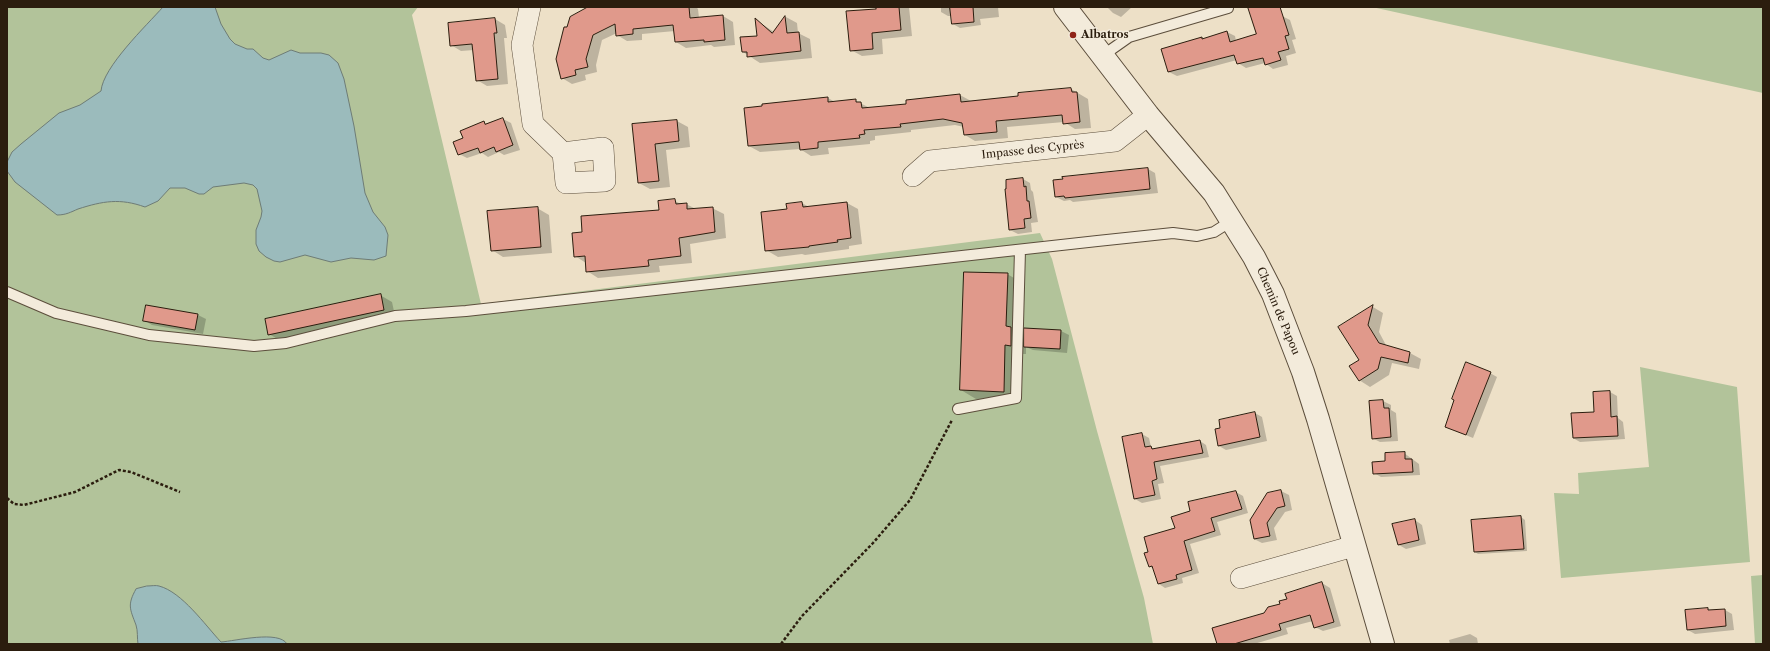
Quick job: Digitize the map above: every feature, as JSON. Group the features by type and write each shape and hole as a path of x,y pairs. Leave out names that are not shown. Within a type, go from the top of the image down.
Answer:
{"street":[{"path":"530,7 522,45 533,124 563,153"},
{"name":"Chemin de Papou","path":"1064,7 1132,91 1148,114 1214,193 1233,220 1273,294 1303,372 1383,644"},
{"name":"Impasse des Cyprès","path":"913,176 930,161 1115,141 1148,114"},
{"path":"1241,578 1354,546"}],"lane":[{"path":"1103,57 1129,37 1228,8"},
{"path":"7,292 56,313 149,335 254,346 286,343 395,316 466,311 1173,233 1197,236 1214,232 1233,220"},
{"path":"958,409 1016,398 1020,250"}],"path":[{"path":"781,644 802,616 873,543 910,500 958,409"},
{"path":"7,498 14,504 24,505 75,492 119,470 131,472 180,492"}],"green space":[{"path":"7,7 418,7 412,15 481,304 1040,233 1052,259 1097,431 1144,598 1153,644 7,644"},
{"path":"1372,7 1763,7 1763,93"},
{"path":"1640,367 1737,387 1750,562 1561,578 1554,493 1579,494 1578,473 1649,467"},
{"path":"1763,575 1763,644 1755,644 1751,576"}],"water":[{"path":"163,7 215,7 221,24 230,39 235,44 247,49 253,49 263,58 269,60 291,50 300,53 321,53 329,55 338,63 344,79 354,126 365,193 373,212 385,227 388,235 386,256 374,260 351,258 331,262 305,255 280,262 266,257 259,251 256,244 256,230 262,211 257,189 253,185 244,183 213,187 204,194 199,194 185,188 170,188 158,201 145,207 128,202 104,202 66,214 57,215 15,182 7,171 7,162 12,152 59,113 80,105 101,91 109,70 117,59 126,47"},
{"path":"147,586 159,586 168,589 176,595 193,610 221,642 266,637 282,640 287,644 138,644 137,627 131,611 130,603 136,589"}],"building":[{"path":"588,7 689,7 690,18 723,15 725,40 675,42 673,25 633,29 633,34 616,36 615,24 593,35 586,59 588,67 575,70 576,75 561,79 556,59 564,27 567,27 570,17"},
{"path":"875,7 899,7 901,30 872,33 873,49 850,51 846,11 876,9"},
{"path":"950,7 973,7 974,22 952,24"},
{"path":"1248,7 1280,7 1289,35 1285,36 1289,49 1278,52 1281,60 1265,65 1263,58 1237,64 1234,55 1168,72 1161,49 1227,31 1230,42 1256,34"},
{"path":"785,16 787,33 799,32 801,51 747,57 747,52 742,52 740,37 757,36 755,18 772,33"},
{"path":"495,18 497,33 494,33 498,79 476,81 472,44 450,46 448,23"},
{"path":"1071,88 1072,92 1077,92 1080,122 1063,124 1062,115 996,121 997,132 964,135 962,123 943,119 900,124 901,127 864,130 865,134 859,135 860,138 818,142 818,148 800,150 799,142 748,146 744,108 762,106 762,104 828,97 828,102 856,99 856,102 861,102 862,108 906,104 906,100 960,94 961,102 1018,96 1018,93"},
{"path":"503,118 513,145 496,152 494,147 480,153 478,148 458,155 453,142 463,138 460,131 484,121 485,124"},
{"path":"677,120 679,141 655,144 659,181 638,183 632,124"},
{"path":"1148,168 1150,189 1065,198 1064,196 1055,197 1053,180 1063,179 1062,177"},
{"path":"1023,178 1024,187 1026,186 1027,201 1029,201 1031,218 1024,219 1025,228 1009,230 1005,189 1006,180"},
{"path":"675,199 676,204 687,203 687,209 713,207 715,232 679,238 681,256 648,260 649,266 586,272 585,256 574,257 572,233 582,232 581,216 659,210 658,201"},
{"path":"802,202 803,207 847,202 851,238 809,247 765,251 761,212 787,209 786,204"},
{"path":"538,207 541,247 491,251 487,211"},
{"path":"964,272 1008,273 1006,326 1011,327 1011,346 1005,345 1004,392 960,390"},
{"path":"381,294 384,310 268,335 265,319"},
{"path":"146,305 198,314 195,330 143,321"},
{"path":"1373,305 1368,325 1379,343 1410,352 1408,363 1381,357 1378,369 1359,381 1349,366 1359,360 1338,327"},
{"path":"1024,328 1061,330 1060,349 1024,347"},
{"path":"1466,362 1491,372 1466,435 1445,427 1454,400 1452,399"},
{"path":"1610,391 1611,417 1617,416 1618,436 1573,438 1571,413 1594,412 1593,392"},
{"path":"1383,400 1384,408 1389,408 1391,437 1372,439 1369,401"},
{"path":"1255,412 1260,437 1218,446 1215,429 1220,428 1219,420"},
{"path":"1142,433 1145,447 1151,446 1152,449 1200,440 1203,453 1154,462 1157,479 1152,481 1155,495 1134,499 1122,437"},
{"path":"1405,452 1405,459 1412,459 1413,472 1373,474 1372,462 1385,461 1385,453"},
{"path":"1281,490 1285,506 1277,508 1267,523 1270,536 1254,539 1250,520 1267,493"},
{"path":"1236,491 1242,509 1211,518 1215,531 1184,541 1192,570 1176,575 1177,579 1158,584 1152,566 1149,567 1144,553 1148,552 1144,537 1175,528 1171,517 1190,511 1188,502"},
{"path":"1521,516 1524,549 1474,552 1471,520"},
{"path":"1415,519 1419,540 1398,545 1392,524"},
{"path":"1322,582 1334,622 1314,628 1310,615 1279,624 1281,630 1234,644 1217,644 1212,628 1264,613 1268,607 1280,604 1279,601 1287,599 1285,594"},
{"path":"1708,608 1708,610 1725,609 1726,626 1687,630 1685,610"}],"place":[{"name":"Albatros","path":"1073,35"}]}
